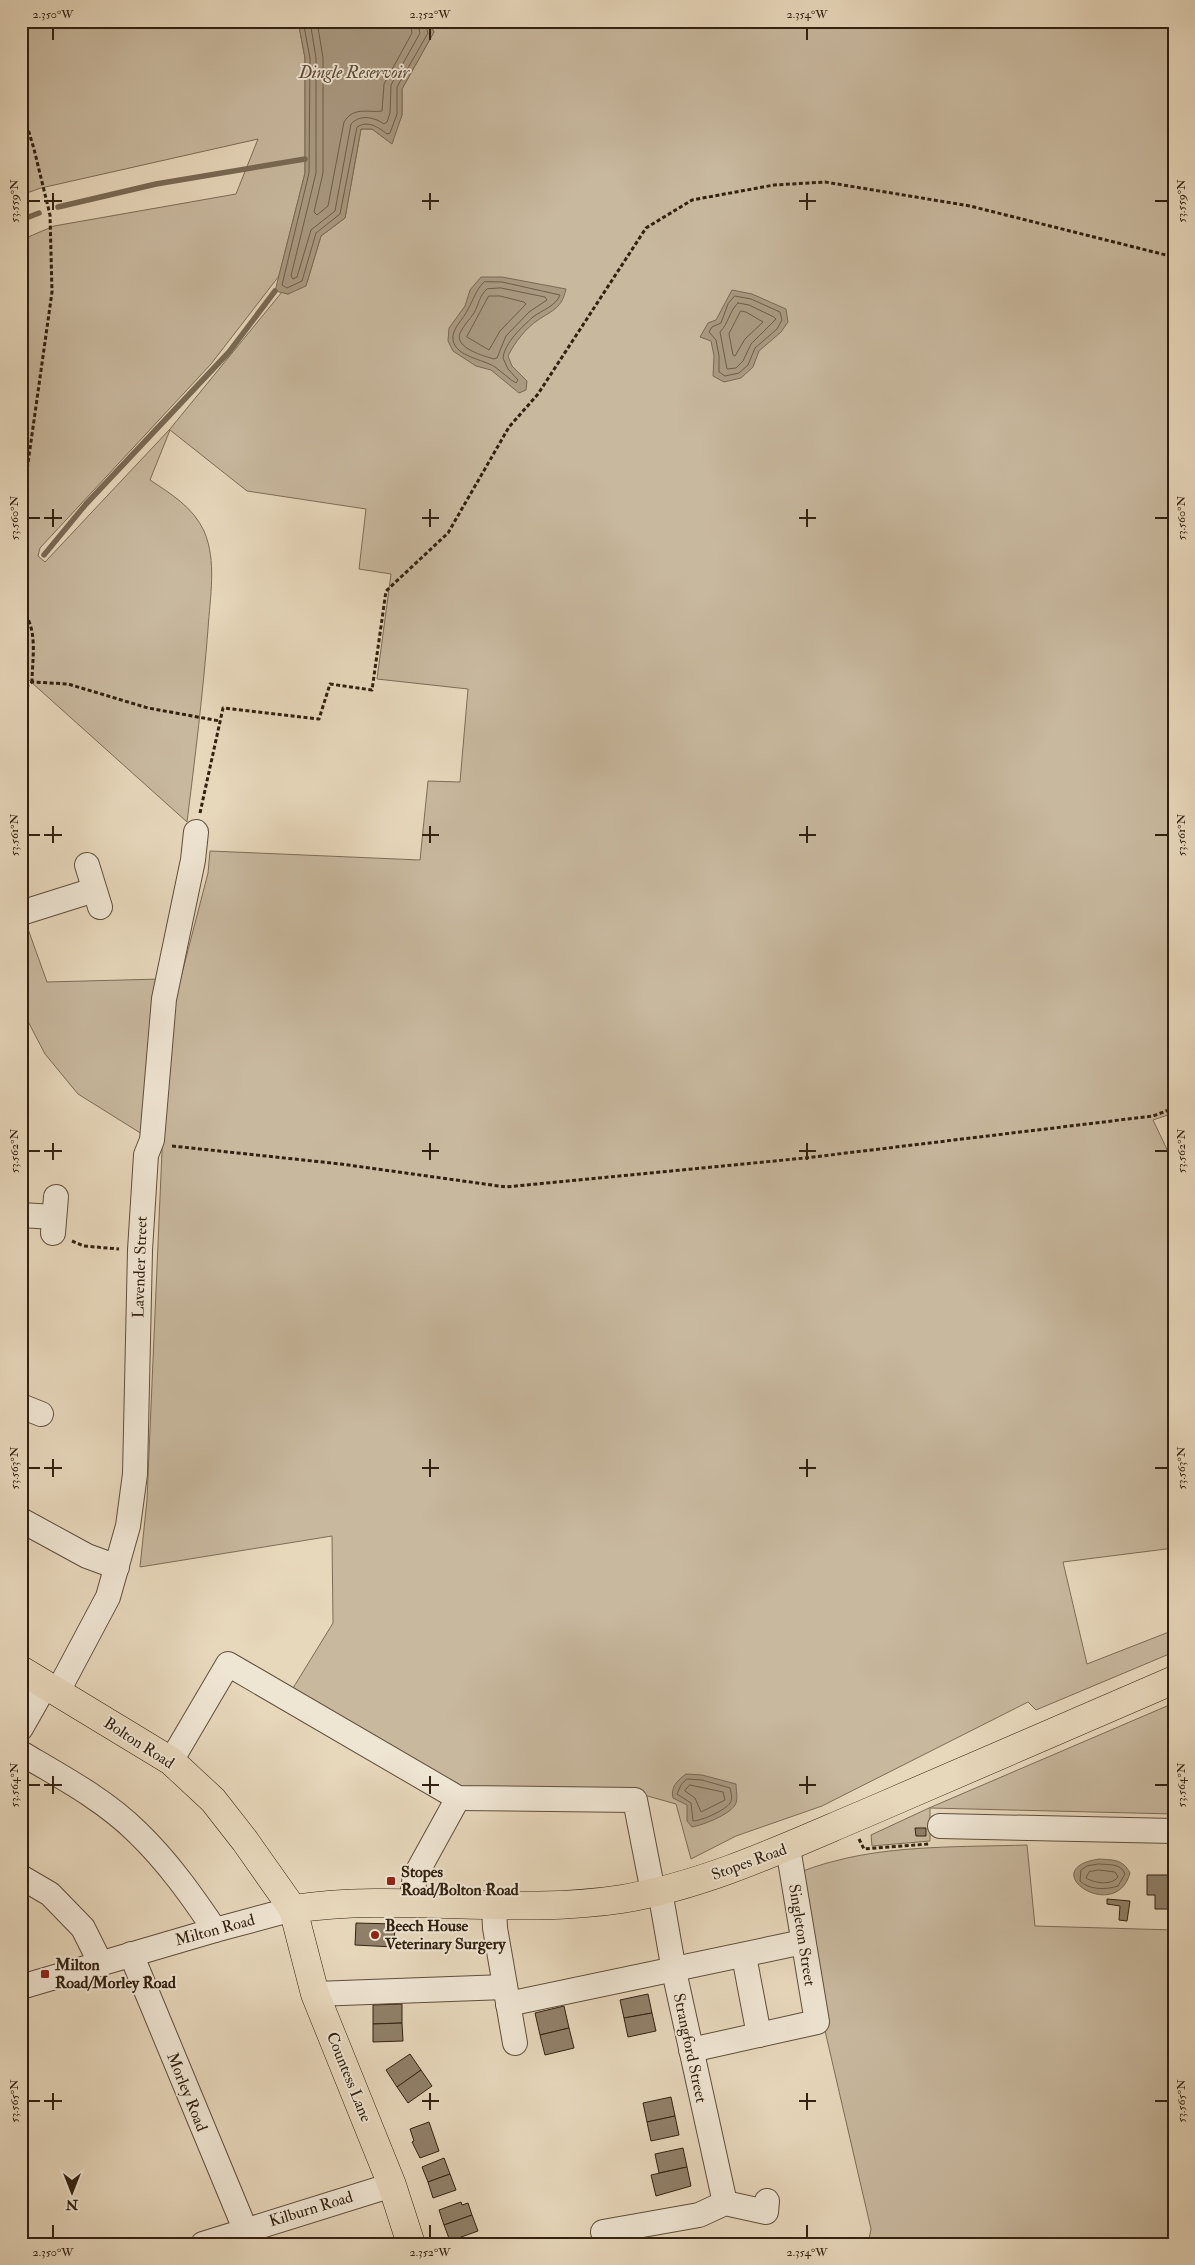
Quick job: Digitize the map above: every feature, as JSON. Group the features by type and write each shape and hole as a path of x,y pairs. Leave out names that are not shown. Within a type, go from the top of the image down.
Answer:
{"main road":[{"name":"Bolton Road","path":"21,1670 171,1761 213,1800 245,1840 293,1909"},
{"name":"Stopes Road","path":"293,1909 346,1902 494,1906 586,1903 656,1892 714,1875 788,1848 1174,1680"},
{"name":"Countess Lane","path":"293,1909 315,1994 392,2185 411,2244"}],"street":[{"name":"Lavender Street","path":"21,1728 52,1688 108,1597 128,1526 135,1474 140,1250 146,1155 152,1140 164,999 193,860 196,832"},
{"path":"21,913 97,899 86,864"},
{"path":"21,1215 54,1216"},
{"path":"21,1520 87,1556 118,1567"},
{"path":"171,1761 228,1664 458,1798 415,1876 411,1904"},
{"path":"21,1753 89,1794 138,1833 171,1869 215,1930"},
{"name":"Strangford Street","path":"458,1798 635,1800 725,2203"},
{"path":"940,1826 1174,1831"},
{"name":"Singleton Street","path":"759,2035 817,2022 788,1848"},
{"path":"21,1877 50,1894 83,1928 101,1964"},
{"path":"494,1906 495,1928 515,2043"},
{"name":"Milton Road","path":"21,1987 293,1909"},
{"path":"315,1994 507,1995 674,1971 803,1942"},
{"name":"Morley Road","path":"131,1954 244,2229"},
{"path":"691,2050 759,2035 744,1956"},
{"name":"Kilburn Road","path":"203,2244 244,2229 392,2185"},
{"path":"603,2232 699,2214 725,2203 766,2212 767,2201"}],"path":[{"path":"21,106 50,215 52,292 21,513"},
{"path":"196,832 223,708 319,719 330,684 372,690 386,591 448,533 509,428 538,394 646,228 692,200 774,185 824,182 970,206 1174,257"},
{"path":"21,610 27,616 33,640 32,682"},
{"path":"21,692 32,682 68,684 148,708 220,721"},
{"path":"146,1155 166,1156 172,1146 340,1164 506,1187 815,1157 1153,1116 1174,1108"},
{"path":"54,1216 84,1246 140,1250"},
{"path":"849,1820 864,1849 935,1844 940,1826"}],"shaded area":[{"path":"21,21 298,21 305,58 305,173 279,276 211,364 40,548 38,556 45,562 170,429 282,292 288,294 307,282 321,236 345,218 361,129 372,129 391,143 402,115 402,89 434,32 428,21 1174,21 1174,1113 1153,1120 1174,1164 1174,1548 1063,1562 1087,1664 1174,1630 1174,1652 1036,1710 1028,1702 822,1806 736,1836 691,1859 676,1804 644,1795 460,1792 290,1693 333,1623 332,1536 140,1567 147,1500 162,1151 173,1008 208,873 210,851 420,860 428,781 460,782 468,689 377,679 391,574 359,569 366,509 247,491 170,430 150,480 188,508 199,522 208,543 212,567 204,677 187,822 21,673 21,240 54,226 236,194 258,139 41,188 21,195"},
{"path":"28,929 47,982 161,979 142,1134 78,1094 45,1054 21,1008 21,930"},
{"path":"1174,1703 1174,1814 930,1808 930,1841 872,1846 871,1835 929,1808"},
{"path":"1027,1845 1035,1926 1174,1930 1174,2244 868,2244 871,2229 819,2005 795,1874 830,1862 881,1852 906,1849"}],"water":[{"name":"Dingle Reservoir","path":"298,21 428,21 434,32 402,89 402,115 392,144 372,129 361,129 345,218 321,236 306,286 288,294 275,291 305,173 305,58"},
{"path":"481,277 502,277 566,289 559,305 529,327 517,341 508,356 512,366 527,381 526,390 519,393 491,370 476,366 453,351 448,341 449,328 465,306 470,290"},
{"path":"732,290 752,294 786,309 788,322 781,332 759,351 753,367 741,378 724,382 713,376 714,356 711,341 700,337 708,323 716,320"},
{"path":"686,1774 702,1775 736,1784 736,1803 729,1811 717,1818 692,1827 687,1821 687,1805 673,1798 672,1794 675,1784"},
{"path":"1099,1859 1113,1860 1127,1868 1130,1873 1122,1888 1110,1894 1097,1894 1084,1889 1076,1882 1074,1873 1081,1865"}],"building":[{"path":"915,1828 926,1828 926,1836 916,1836"},
{"path":"1147,1875 1170,1875 1170,1909 1155,1909 1155,1895 1147,1895"},
{"path":"1170,1875 1174,1875 1174,1896 1170,1896"},
{"path":"1107,1899 1130,1901 1127,1921 1119,1920 1120,1906 1107,1904"},
{"name":"Beech House Veterinary Surgery","path":"356,1923 395,1924 394,1947 355,1945"},
{"path":"648,1994 652,2013 624,2018 620,2000"},
{"path":"402,2004 402,2023 373,2024 373,2005"},
{"path":"564,2006 569,2028 540,2035 535,2013"},
{"path":"652,2013 656,2031 628,2037 624,2018"},
{"path":"402,2023 403,2041 373,2042 373,2024"},
{"path":"569,2028 574,2048 545,2055 540,2035"},
{"path":"410,2054 421,2070 397,2087 386,2070"},
{"path":"421,2070 432,2086 408,2103 397,2087"},
{"path":"671,2097 675,2116 647,2122 643,2103"},
{"path":"675,2116 679,2135 651,2141 647,2122"},
{"path":"429,2122 439,2151 420,2158 412,2142 414,2141 410,2129"},
{"path":"683,2148 687,2167 659,2173 655,2154"},
{"path":"444,2158 450,2174 428,2182 422,2167"},
{"path":"687,2167 691,2186 656,2196 651,2175"},
{"path":"450,2174 456,2190 433,2198 428,2182"},
{"path":"461,2202 462,2205 468,2203 472,2215 444,2225 439,2210"},
{"path":"472,2215 478,2231 450,2241 444,2225"}],"waterway":[{"path":"58,207 156,184 305,159"},
{"path":"21,220 39,213"},
{"path":"44,555 86,504 229,352 275,291"}],"place":[{"name":"Stopes Road/Bolton Road","path":"391,1881"},
{"name":"Beech House Veterinary Surgery","path":"375,1935"},
{"name":"Milton Road/Morley Road","path":"45,1974"}]}
